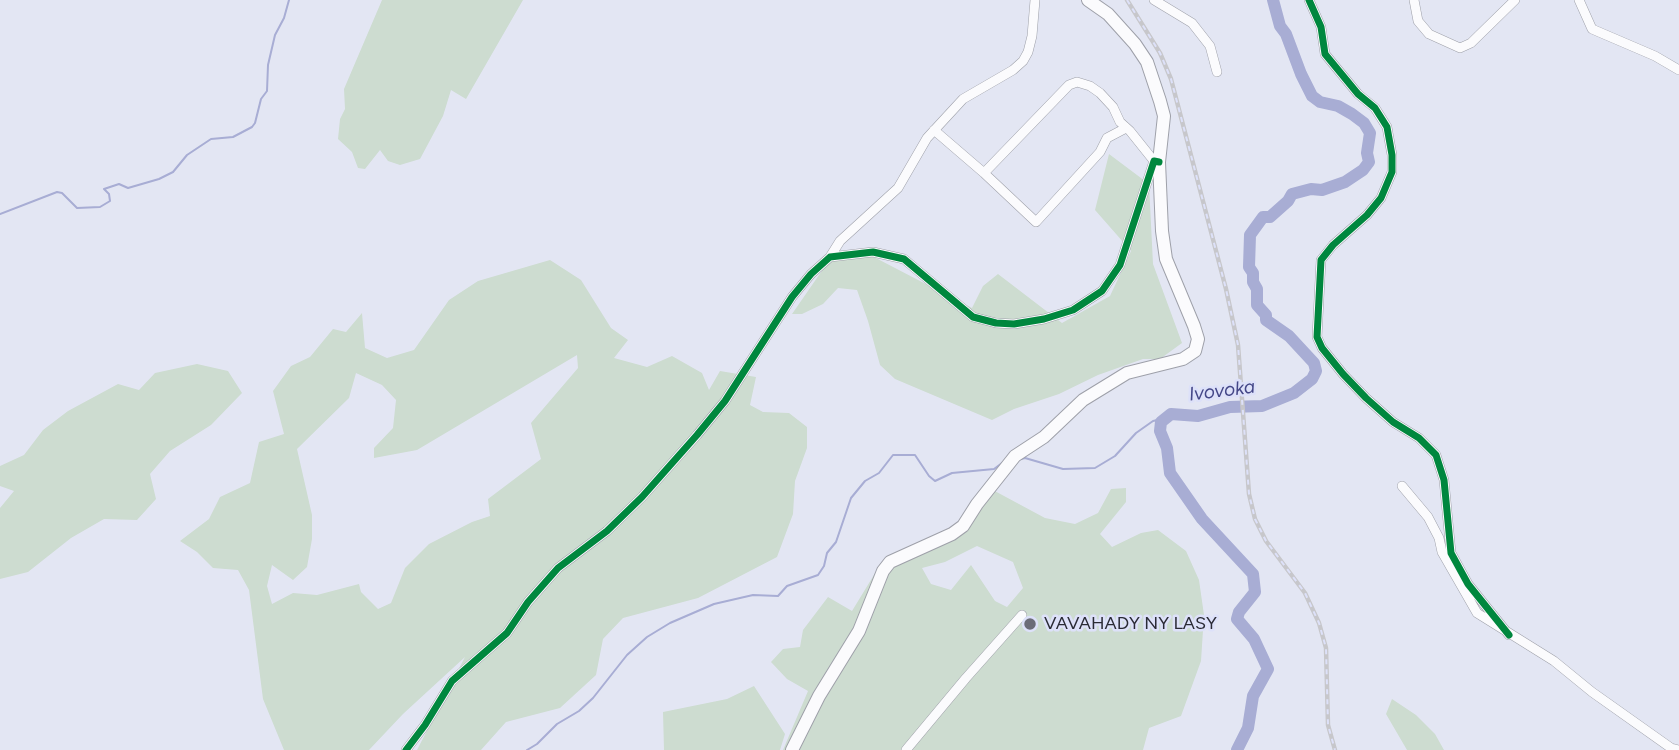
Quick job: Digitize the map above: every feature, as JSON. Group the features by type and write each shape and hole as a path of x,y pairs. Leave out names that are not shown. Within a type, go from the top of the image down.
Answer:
{"street":[{"path":"406,750 453,681 507,633 528,602 558,568 624,514 697,435 725,401 792,297 830,257 839,241 898,188 934,130 962,99 1013,70 1023,61 1032,36 1035,0"},
{"path":"830,257 873,252 904,259 972,317 996,323 1014,324 1044,319 1073,310 1102,291 1120,265 1156,162 1164,116 1146,62 1125,30 1088,0"},
{"path":"1154,0 1192,23 1210,46 1217,72"},
{"path":"1309,0 1321,27 1325,54 1358,94 1375,108 1387,127 1392,155 1392,172 1381,198 1321,260 1317,337 1322,348 1366,398 1394,422 1419,438 1436,455 1444,480 1451,553 1468,584 1509,635"},
{"path":"1414,0 1418,21 1429,34 1460,48 1471,43 1515,0"},
{"path":"1579,0 1592,29 1679,69"},
{"path":"792,750 818,696 859,631 883,571 890,562 953,534 963,526 1012,460 1044,437 1083,400 1126,373 1183,359 1195,351 1198,339 1166,260 1156,162 1100,93 1077,82 1069,85 984,173"},
{"path":"934,130 1036,222 1100,152 1107,138 1126,128"},
{"path":"1402,486 1428,517 1439,538 1442,552 1477,613 1554,661 1592,692 1671,748 1678,750"},
{"path":"906,750 965,678 1022,615"}],"green space":[{"path":"382,0 523,0 466,99 451,90 443,116 420,159 400,165 388,161 380,150 365,169 358,168 352,152 338,139 340,119 345,109 344,89"},
{"path":"1109,154 1149,184 1153,264 1182,343 1160,359 1143,359 1098,375 1059,394 1014,409 992,420 895,379 880,365 857,290 838,288 823,304 802,314 792,314 828,262 870,255 972,308 983,286 998,274 1062,323 1110,296 1131,251 1095,210"},
{"path":"550,260 581,280 611,328 628,340 614,358 647,367 672,356 702,373 709,390 720,371 756,377 750,405 763,412 789,413 807,427 807,448 795,481 793,514 777,557 698,598 623,618 603,639 596,675 560,708 506,722 481,750 417,750 465,657 403,714 369,750 284,750 263,699 249,590 238,570 213,568 197,552 180,541 209,519 220,497 250,483 259,442 284,434 273,391 291,366 310,357 333,329 346,332 362,313 365,348 387,358 414,350 449,300 478,281","holes":["577,355 578,368 531,423 541,459 488,499 490,516 429,544 405,568 391,603 378,609 361,592 359,584 317,595 293,593 272,604 267,586 272,565 293,580 307,567 312,539 312,515 297,449 349,398 356,373 382,385 396,400 393,428 374,448 374,458 417,450"]},
{"path":"197,364 228,371 242,393 211,425 170,451 150,474 156,499 137,520 104,519 71,538 28,572 0,579 0,508 14,491 0,486 0,466 24,455 43,430 68,411 118,384 139,390 155,373"},
{"path":"1126,488 1126,502 1100,534 1112,547 1141,533 1158,530 1186,551 1199,580 1204,615 1201,661 1181,716 1149,728 1143,750 783,750 808,691 787,679 771,662 783,649 800,647 803,630 828,597 852,611 880,565 953,534 991,489 1045,518 1075,524 1098,513 1111,489","holes":["977,546 1013,562 1023,588 1007,607 995,601 971,565 951,590 931,584 922,568 945,562"]},
{"path":"754,686 785,734 780,750 664,750 663,712 727,699"},
{"path":"1392,699 1416,715 1435,734 1444,750 1407,750 1386,714"}],"waterway":[{"path":"0,214 57,192 62,193 77,208 100,207 110,201 109,194 104,189 119,184 128,188 159,179 173,172 187,155 211,139 233,137 252,127 261,99 267,91 268,65 275,35 289,0"},
{"name":"Ivovoka","path":"1237,750 1248,728 1253,696 1268,669 1254,639 1237,619 1239,612 1255,592 1253,574 1202,519 1170,473 1167,448 1160,431 1161,422 1171,414 1198,416 1230,407 1262,406 1294,393 1312,379 1316,371 1314,363 1289,336 1266,320 1266,315 1257,305 1257,289 1249,267 1250,235 1263,217 1270,217 1292,194 1311,189 1322,190 1345,182 1363,170 1369,162 1367,153 1370,133 1364,123 1352,114 1338,106 1320,102 1312,96 1286,34 1280,26 1273,0"},
{"path":"1021,459 1063,469 1095,468 1115,456 1136,433 1153,421 1166,418"},
{"path":"527,750 557,724 579,711 593,698 627,655 647,637 670,623 714,604 753,595 778,596 787,586 818,575 824,566 827,553 836,542 851,498 865,481 879,473 893,455 915,455 935,481 952,473 994,469 1002,463"}],"railway":[{"path":"1127,0 1160,53 1171,79 1238,345 1249,494 1255,519 1266,541 1305,593 1319,623 1326,648 1328,725 1335,750"}],"cycle path":[{"path":"1309,0 1321,27 1325,54 1358,94 1375,108 1387,127 1392,155 1392,172 1381,198 1321,260 1317,337 1322,348 1366,398 1393,422 1419,438 1436,455 1444,480 1451,553 1468,584 1509,635"},
{"path":"406,750 452,681 507,633 528,602 558,568 607,531 642,497 697,435 725,401 792,297 830,257 873,252 904,259 973,317 1014,324 1044,319 1073,310 1102,291 1120,265 1154,161 1159,162"}],"place":[{"name":"VAVAHADY NY LASY","path":"1030,624"}]}
